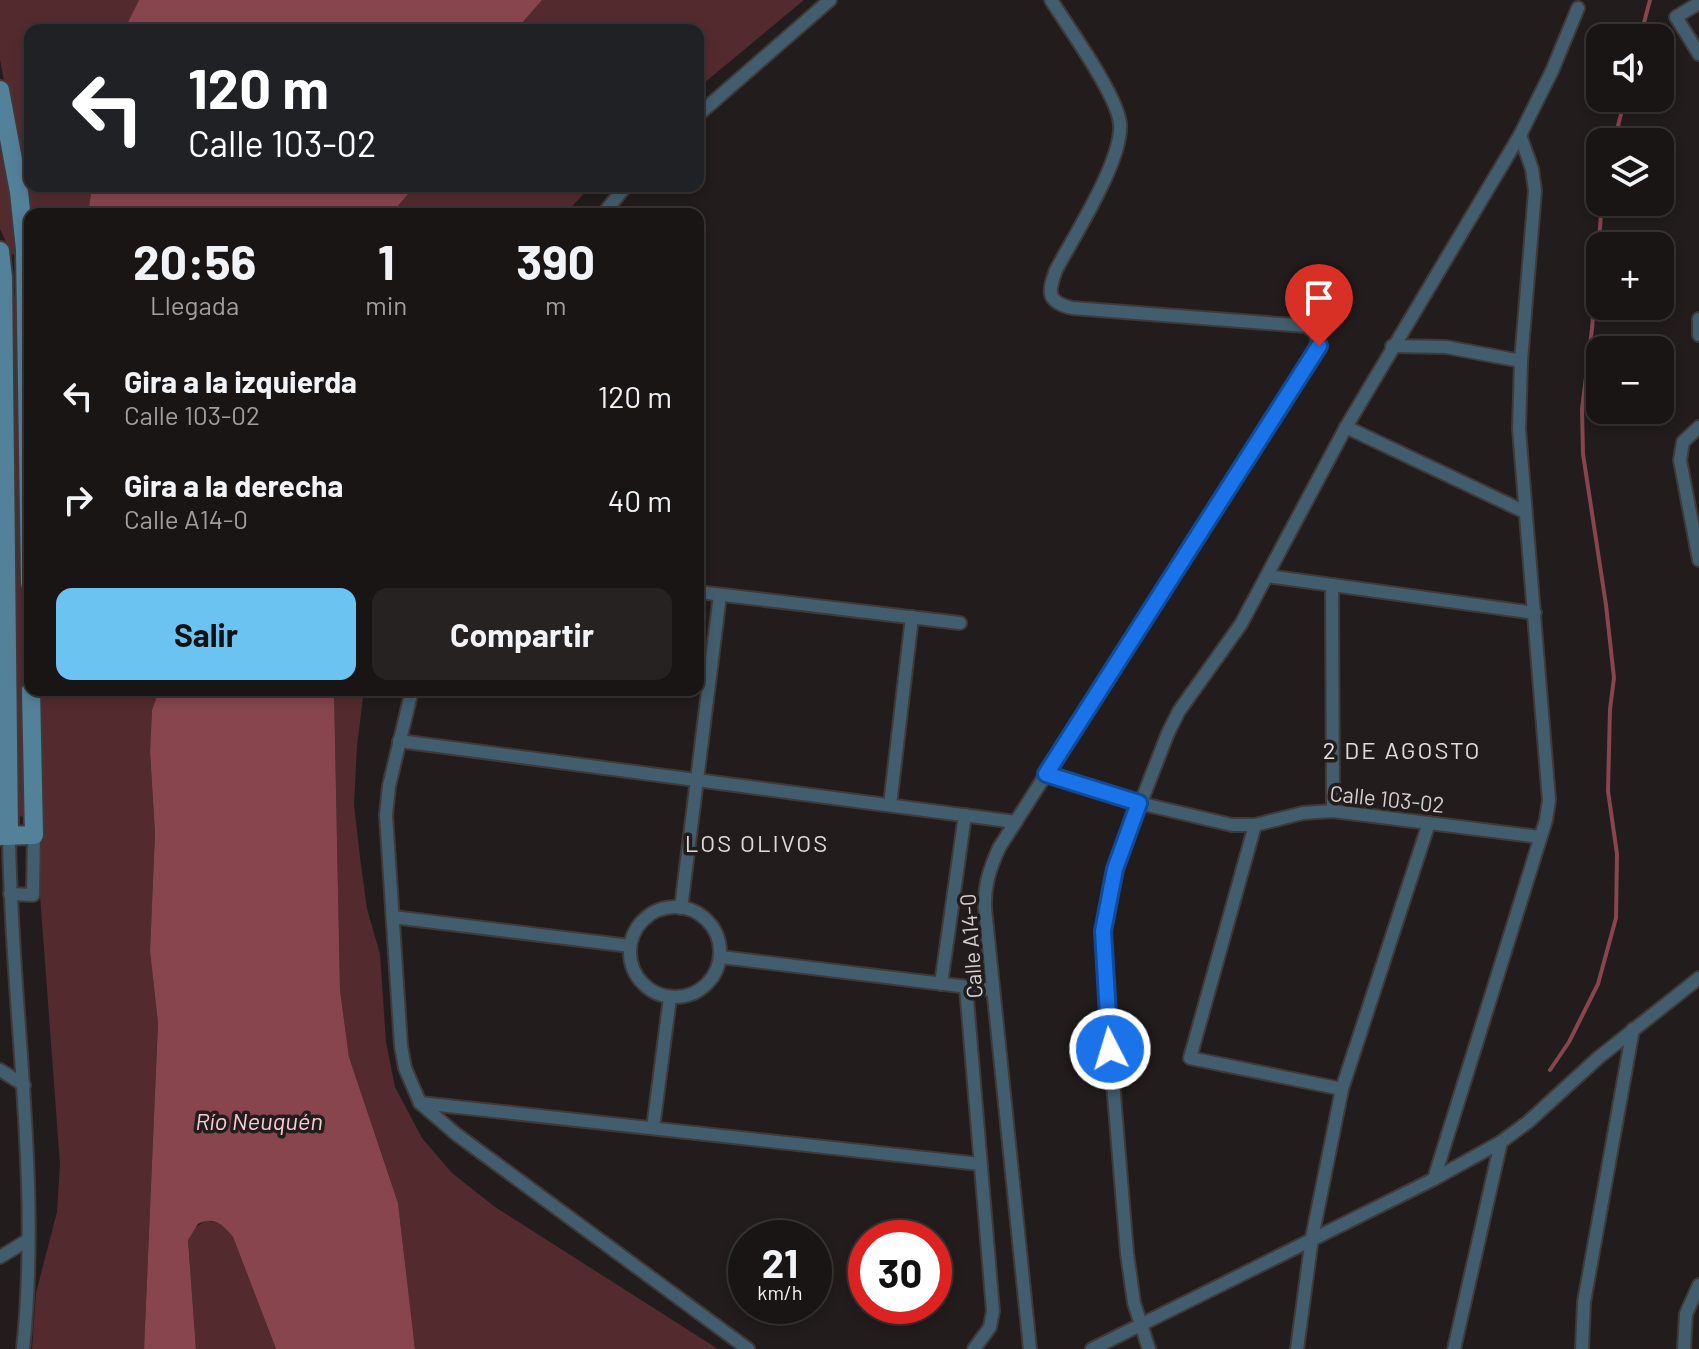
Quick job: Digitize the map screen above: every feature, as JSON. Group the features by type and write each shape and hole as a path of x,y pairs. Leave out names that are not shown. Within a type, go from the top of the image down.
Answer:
{"street":[{"path":"704,110 830,0"},
{"name":"Calle A14-0","path":"1030,1349 984,889 999,848 1319,346 1315,332 1306,326 1072,308 1059,305 1052,298 1050,287 1056,270 1117,152 1120,124 1114,101 1051,0"},
{"path":"1699,3 1676,17 1699,54"},
{"path":"1149,1349 1139,1324 1127,1253 1103,946 1115,869 1139,803 1179,711 1241,624 1392,346 1520,135 1548,81 1578,8"},
{"path":"0,90 20,199 24,250"},
{"path":"0,146 5,138 6,125"},
{"path":"1434,1179 1549,800 1519,429 1521,361 1535,191 1532,169 1520,135"},
{"path":"608,208 621,192"},
{"path":"0,251 4,836 24,1085 30,1280 23,1349"},
{"path":"2,278 24,276"},
{"path":"1699,319 1699,335"},
{"path":"1392,346 1446,347 1521,361"},
{"path":"1346,427 1525,512"},
{"path":"1699,427 1683,442 1680,460 1699,560"},
{"path":"1267,576 1535,613"},
{"path":"1332,585 1333,811"},
{"path":"704,593 960,623"},
{"path":"681,908 720,595"},
{"path":"890,805 912,617"},
{"path":"10,894 33,895 31,696"},
{"path":"410,696 389,786 386,815 401,1046 405,1068 420,1103 474,1148 748,1349"},
{"path":"399,741 1016,822"},
{"name":"Calle 103-02","path":"1046,774 1139,803 1232,825 1255,825 1303,813 1333,811 1540,837"},
{"path":"941,984 965,815"},
{"path":"1297,1349 1312,1238 1342,1089 1429,823"},
{"path":"1255,825 1190,1058 1342,1089"},
{"path":"4,836 34,835"},
{"path":"681,908 702,915 713,927 721,957 717,971 698,992 670,998 643,986 630,960 630,946 644,918 657,910 681,908"},
{"path":"393,917 630,946"},
{"path":"721,957 993,990"},
{"path":"1092,1349 1434,1179 1501,1142 1633,1029 1699,978"},
{"path":"966,987 993,1311 990,1327 974,1349"},
{"path":"653,1128 670,998"},
{"path":"1582,1349 1584,1302 1633,1029"},
{"path":"0,1070 24,1085"},
{"path":"420,1103 980,1164"},
{"path":"1454,1349 1501,1142"},
{"path":"0,1257 28,1240"},
{"path":"1684,1349 1686,1314 1699,1285"}],"shaded area":[{"path":"0,0 139,0 127,24 24,24 24,183 0,60"},
{"path":"542,0 804,0 704,83 704,24 521,24"},
{"path":"3,152 13,201 16,253 12,255 0,229 0,153"},
{"path":"26,192 91,192 89,208 29,208"},
{"path":"410,192 585,192 571,208 396,208"},
{"path":"13,295 18,296 19,305 25,810 22,817 18,815"},
{"path":"38,696 157,696 152,710 150,752 155,833 150,951 158,1023 144,1349 32,1349 36,1293 57,1212 60,1164 40,895"},
{"path":"334,696 363,696 354,805 360,857 367,909 380,954 386,1042 395,1087 422,1138 452,1173 495,1207 718,1349 415,1349 398,1203 349,1057 340,990"},
{"path":"205,1221 221,1224 233,1237 276,1349 196,1349 188,1240 192,1230"}],"water":[{"path":"139,0 542,0 521,24 127,24"},
{"path":"91,192 410,192 396,208 89,208"},
{"name":"Río Neuquén","path":"157,696 334,696 340,990 349,1057 398,1203 415,1349 276,1349 233,1237 221,1225 209,1221 198,1224 188,1240 196,1349 144,1349 158,1023 150,951 155,833 150,752 152,710"}],"waterway":[{"path":"1644,24 1650,0"},
{"path":"1618,128 1622,112"},
{"path":"1550,1070 1569,1042 1598,984 1616,918 1617,854 1608,791 1614,678 1583,454 1582,409 1601,216"}],"district":[{"name":"2 DE AGOSTO","path":"1402,751"},
{"name":"LOS OLIVOS","path":"757,844"}],"route":[{"path":"1110,1049 1103,931 1115,869 1139,803 1046,774 1319,346"}]}
